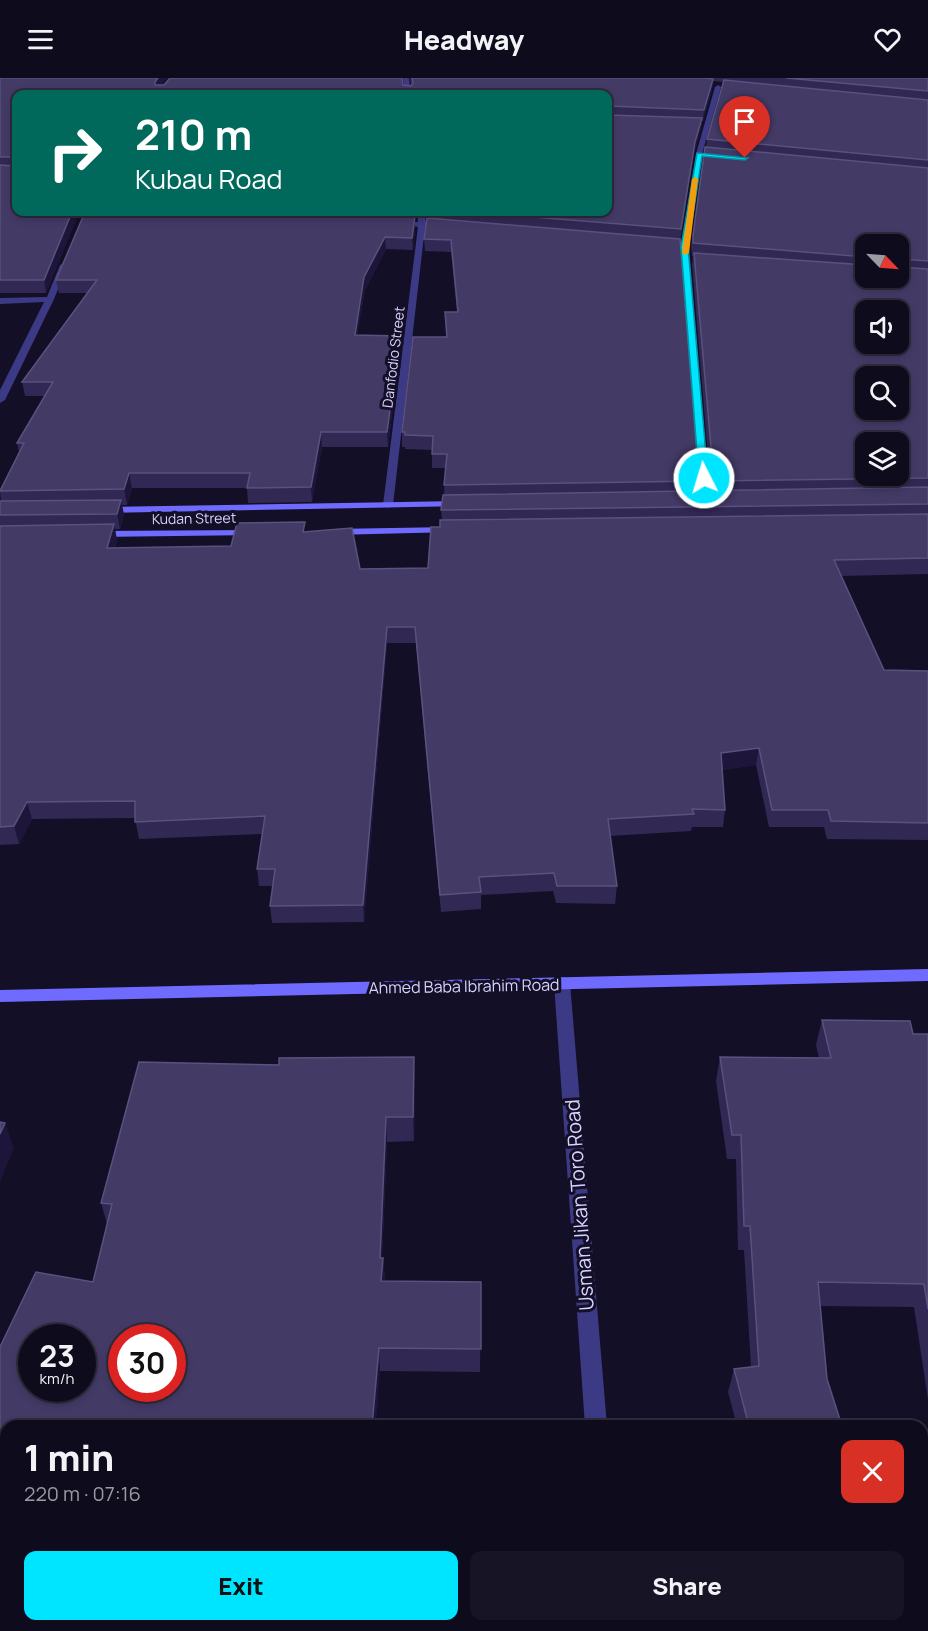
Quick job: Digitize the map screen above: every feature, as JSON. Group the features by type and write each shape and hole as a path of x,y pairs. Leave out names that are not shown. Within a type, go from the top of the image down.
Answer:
{"street":[{"path":"706,86 730,88"},
{"path":"705,500 685,247 699,154 718,87"},
{"path":"696,124 708,125"},
{"path":"699,154 710,155"},
{"name":"Danfodio Street","path":"388,505 421,216"},
{"path":"387,222 458,227"},
{"path":"673,246 685,247"},
{"path":"0,400 50,299 68,255"},
{"path":"685,260 697,261"},
{"path":"0,302 50,299"},
{"path":"94,510 471,504"},
{"path":"321,532 464,530"},
{"name":"Kudan Street","path":"83,535 262,533"},
{"name":"Ahmed Baba Ibrahim Road","path":"0,996 928,975"},
{"name":"Usman Jikan Toro Road","path":"562,983 596,1420"}],"building":[{"path":"0,78 158,78 155,85 164,85 170,78 402,78 403,85 411,86 412,78 713,79 704,110 612,106 612,90 12,90 12,157 0,157"},
{"path":"786,78 928,78 928,91"},
{"path":"724,80 928,100 928,160 707,139"},
{"path":"612,115 702,118 695,142 681,229 521,216 612,216"},
{"path":"705,147 928,168 928,261 909,260 909,234 855,234 855,256 693,243"},
{"path":"0,165 12,166 12,216 70,216 44,280 0,280"},
{"path":"83,216 415,216 412,238 385,237 364,277 355,335 400,336 387,432 321,432 311,487 247,488 250,473 129,473 124,489 0,491 24,443 17,443 53,382 22,382 97,280 56,280"},
{"path":"427,218 680,239 699,481 444,485 447,454 432,454 433,436 405,435 405,432 402,432 413,337 447,337 445,312 458,312 451,240 424,239"},
{"path":"694,253 855,264 855,288 909,288 909,268 928,269 928,478 909,478 909,432 855,432 855,479 714,481"},
{"path":"928,487 928,504 441,510 443,495"},
{"path":"121,500 117,514 0,515 0,501"},
{"path":"928,514 928,558 834,560 884,670 928,671 928,823 831,821 828,810 772,810 759,748 721,753 725,810 692,809 694,814 608,819 617,886 557,886 554,873 479,877 481,892 440,895 415,627 387,627 363,905 270,906 275,869 257,869 265,816 135,822 135,801 27,802 14,826 0,827 0,526 114,524 107,548 231,546 237,523 305,522 303,532 352,528 360,569 428,568 431,527 440,527 440,520"},
{"path":"822,1020 910,1021 913,1034 928,1034 928,1309 924,1284 818,1282 827,1379 840,1420 747,1420 734,1369 759,1366 750,1226 744,1226 741,1135 732,1135 720,1057 831,1058"},
{"path":"414,1057 413,1117 386,1117 381,1281 481,1282 481,1349 379,1348 373,1420 0,1420 0,1347 36,1272 93,1282 112,1204 101,1203 139,1062 279,1065 279,1058"},
{"path":"0,1122 5,1123 0,1134"}],"slow traffic":[{"path":"685,253 695,179"}],"route":[{"path":"704,478 685,247 699,154 745,158"}]}
